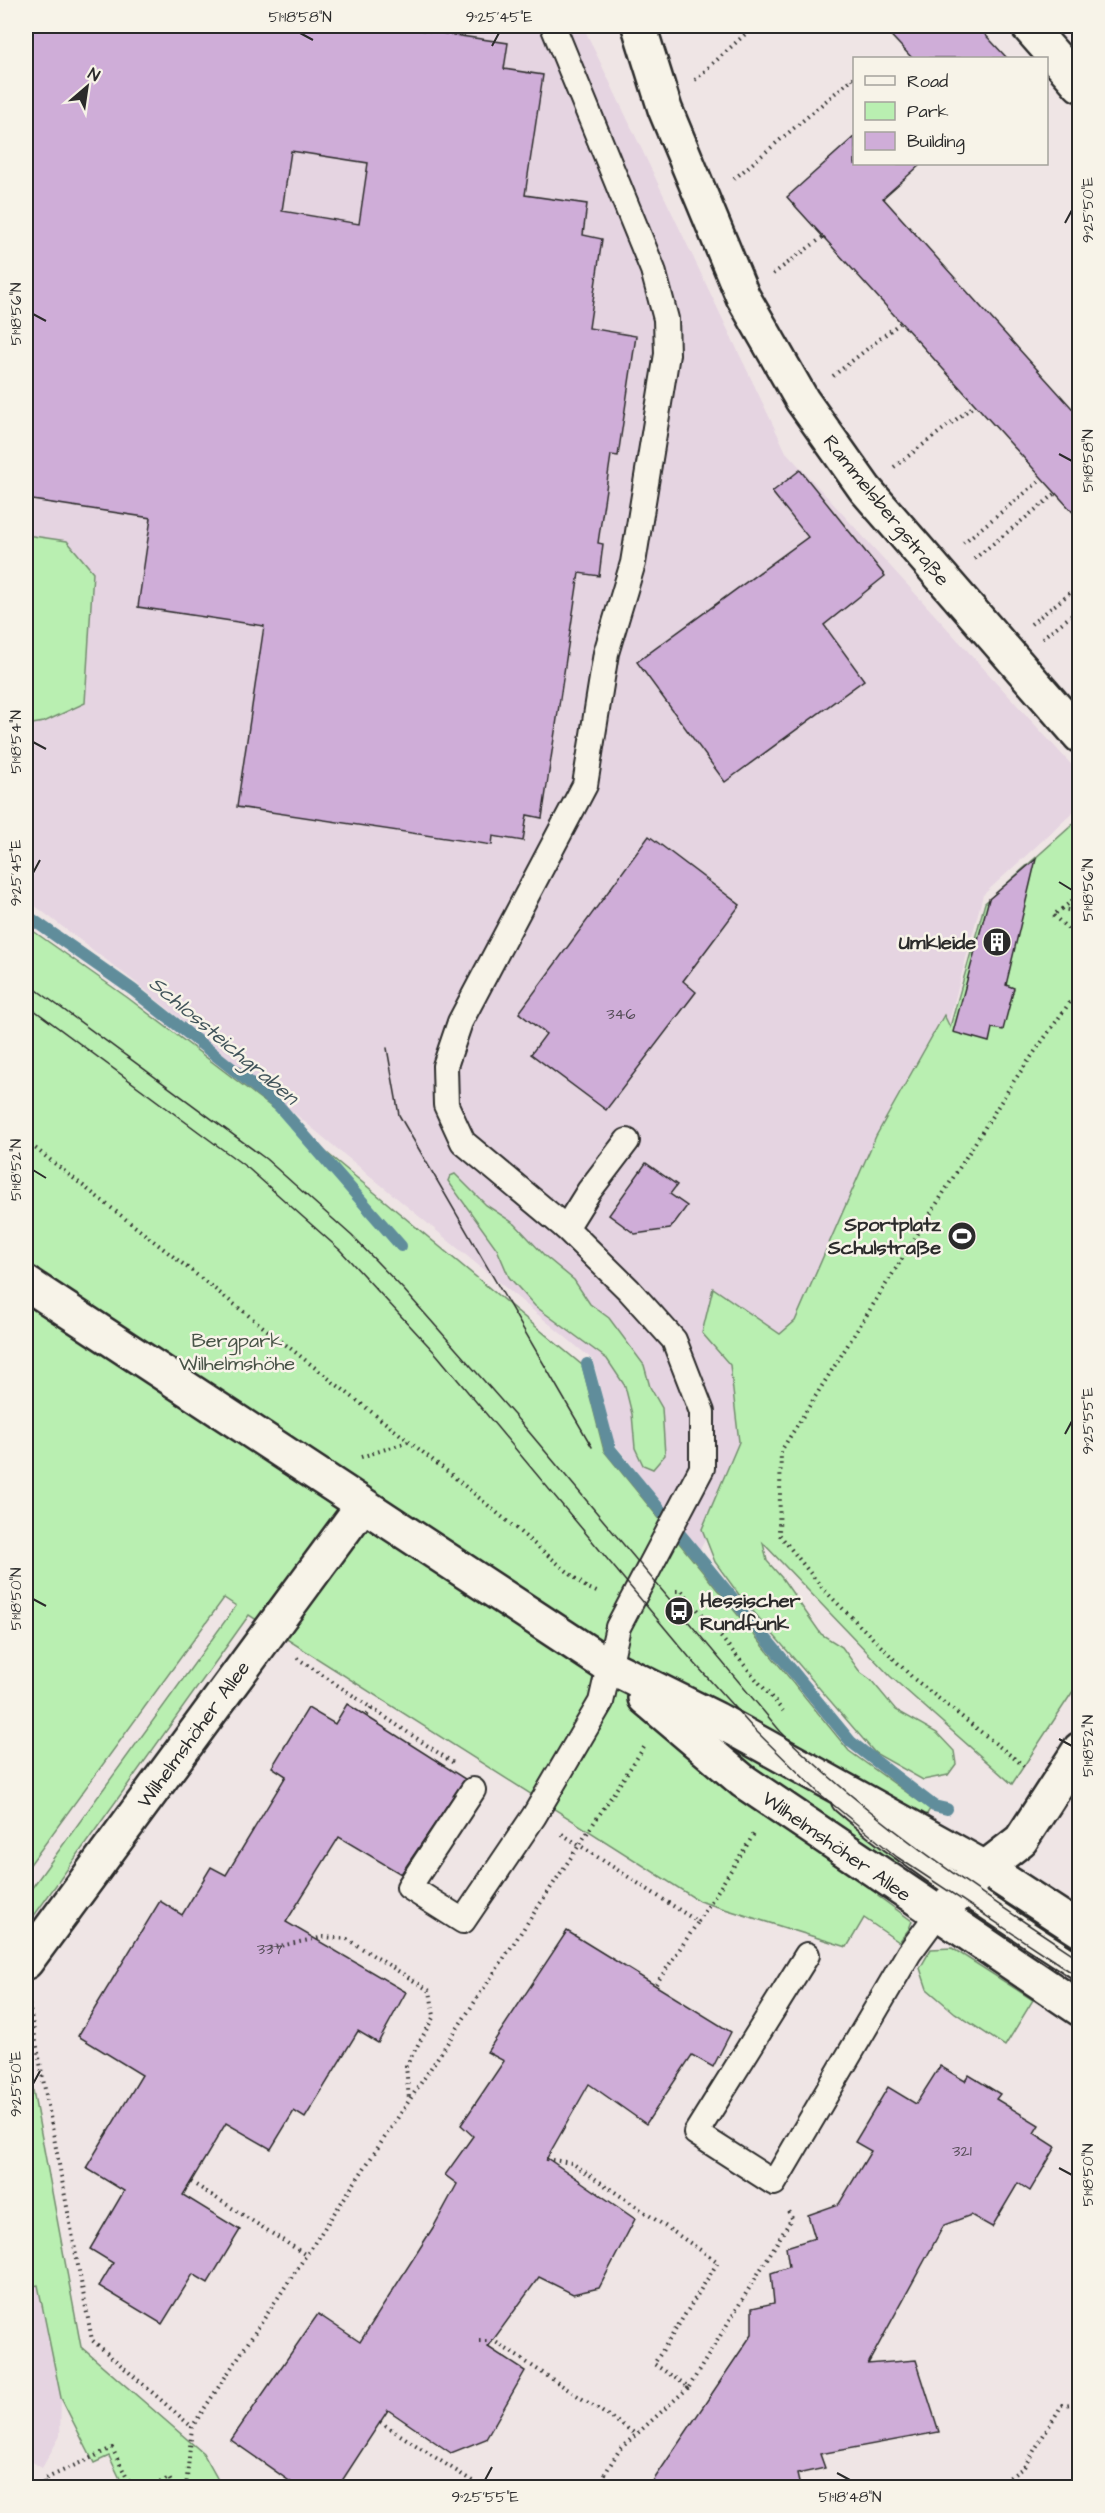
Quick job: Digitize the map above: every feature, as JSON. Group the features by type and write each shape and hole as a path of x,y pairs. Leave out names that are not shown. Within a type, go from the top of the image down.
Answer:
{"main road":[{"name":"Rammelsbergstraße","path":"639,26 665,109 742,297 802,400 865,489 1080,736"},
{"path":"1028,26 1067,59 1080,85"},
{"name":"Wilhelmshöher Allee","path":"26,1283 607,1665 716,1719 985,1868 1080,1930"},
{"name":"Wilhelmshöher Allee","path":"26,1978 362,1506"},
{"name":"Wilhelmshöher Allee","path":"607,1665 743,1781 937,1915 1080,2009"},
{"path":"937,1915 985,1868 1021,1840 1080,1749"}],"lane":[{"path":"473,1790 409,1887 462,1921 534,1816 601,1702 607,1665 618,1627 702,1468 702,1412 674,1340 630,1290 566,1228 463,1142 446,1105 445,1066 469,1003 585,784 606,653 633,563 667,354 666,319 653,270 553,26"},
{"path":"566,1228 589,1191 627,1141"},
{"path":"805,1768 876,1829 962,1891 1080,1968"},
{"path":"807,1955 696,2133 774,2183 909,1953 937,1915"}],"path":[{"path":"665,109 754,26"},
{"path":"704,204 853,78"},
{"path":"742,297 823,237"},
{"path":"802,400 900,323"},
{"path":"865,489 975,405"},
{"path":"938,575 1041,480"},
{"path":"938,575 1055,494"},
{"path":"1007,654 1080,585"},
{"path":"1007,654 1080,609"},
{"path":"1080,894 1053,915 1080,940"},
{"path":"1062,909 1080,912"},
{"path":"1054,1787 914,1679 824,1589 779,1534 781,1451 1014,1081 1080,988"},
{"path":"26,1141 408,1441 594,1593 682,1591 790,1717"},
{"path":"354,1459 408,1441"},
{"path":"367,1715 372,1708"},
{"path":"186,2487 192,2427 645,1745"},
{"path":"656,1984 698,1922"},
{"path":"270,1948 324,1937 347,1939 430,1991 434,2016 406,2066 409,2100"},
{"path":"26,1978 92,2340 192,2427"},
{"path":"546,2159 572,2163 718,2262 654,2364 689,2387"},
{"path":"191,2182 306,2254"},
{"path":"596,2487 620,2449 689,2387 792,2218 774,2183"},
{"path":"479,2341 494,2341 636,2434"},
{"path":"994,2487 1024,2467 1062,2405 1080,2403"},
{"path":"380,2422 483,2487"},
{"path":"46,2487 43,2480 112,2448 132,2487"},
{"path":"149,2487 169,2478 174,2487"}],"shaded area":[{"path":"26,26 583,26 786,452 1079,773 1079,807 983,895 945,1036 722,1510 699,1551 614,1443 593,1360 139,985 26,899"},
{"path":"26,2053 61,2398 60,2436 42,2468 26,2458"}],"green space":[{"path":"26,535 67,541 93,572 85,703 44,722 26,725"},
{"name":"Sportplatz Schulstraße","path":"1079,819 1079,1682 1012,1784 890,1676 763,1543 767,1561 782,1578 821,1634 842,1647 860,1672 871,1680 896,1710 937,1733 954,1751 956,1764 948,1775 923,1780 875,1753 740,1596 715,1562 702,1529 739,1442 730,1365 702,1333 713,1288 780,1334 795,1321 876,1136 944,1015 950,1027 985,903"},
{"name":"Bergpark Wilhelmshöhe","path":"26,926 128,998 274,1109 582,1365 604,1451 849,1751 930,1809 878,1896 912,1921 899,1942 864,1918 847,1947 699,1901 249,1615 26,1927 26,1896 236,1606 224,1598 26,1870"},
{"path":"455,1174 486,1205 515,1224 545,1256 574,1280 590,1304 609,1318 644,1365 650,1387 662,1408 665,1455 653,1469 643,1465 635,1448 632,1414 625,1386 607,1359 535,1306 509,1277 497,1249 448,1181 450,1176"},
{"path":"952,1948 1033,2000 1005,2046 955,2013 927,1989 920,1968 931,1949"},
{"path":"26,2053 81,2347 203,2453 222,2487 124,2487 109,2456 94,2463 61,2398 38,2285 26,2287"}],"building":[{"path":"26,26 393,26 508,43 504,69 543,75 525,195 587,204 583,235 602,239 589,328 636,336 618,456 611,455 598,543 603,544 599,576 579,573 542,818 527,815 523,841 493,836 492,845 237,807 264,626 138,607 151,518 26,499","holes":["291,151 368,163 359,224 282,211"]},
{"path":"882,26 977,26 1006,57 911,57"},
{"path":"853,138 853,165 920,165 883,198 1080,417 1080,520 787,197"},
{"path":"800,470 885,576 824,625 864,680 725,782 637,662 808,537 772,492"},
{"path":"649,836 740,905 683,981 696,992 606,1110 531,1054 546,1034 519,1013"},
{"name":"Umkleide","path":"1036,859 1006,985 1014,988 1003,1030 992,1028 989,1042 953,1032 989,899"},
{"path":"646,1163 677,1185 670,1194 687,1206 670,1229 635,1234 609,1215"},
{"path":"347,1704 465,1779 401,1874 339,1837 286,1922 406,1992 378,2043 358,2031 305,2118 294,2111 271,2149 226,2123 183,2195 240,2230 208,2283 193,2274 162,2324 99,2286 113,2263 90,2249 124,2191 86,2168 142,2075 78,2036 160,1901 182,1915 211,1867 226,1875 286,1776 272,1767 308,1708 335,1724"},
{"path":"567,1931 731,2032 713,2067 692,2055 646,2124 589,2084 547,2158 635,2219 599,2288 573,2294 539,2277 488,2347 525,2371 486,2439 451,2453 388,2410 338,2487 298,2487 231,2440 318,2314 360,2342 434,2226 457,2184 445,2175 473,2136 461,2125 504,2061 487,2052"},
{"path":"940,2066 965,2081 969,2075 1000,2094 996,2099 1039,2125 1034,2133 1056,2147 1030,2191 1018,2183 992,2227 971,2215 944,2225 868,2364 916,2360 939,2432 820,2454 825,2468 797,2474 800,2487 649,2487 752,2334 752,2308 774,2303 771,2273 789,2267 786,2247 815,2238 808,2215 839,2204 871,2151 855,2142 888,2087 916,2104"}],"waterway":[{"name":"Schlossteichgraben","path":"26,915 133,990 277,1104 401,1246"},
{"name":"Schlossteichgraben","path":"587,1364 610,1449 851,1742 934,1806 947,1809"}],"tram line":[{"path":"26,982 266,1159 352,1236 404,1290 529,1432 781,1732 816,1765 924,1853 1080,1959"},
{"path":"26,1004 249,1169 340,1250 437,1355 689,1657 752,1727 820,1794 897,1857 1080,1978"},
{"path":"387,1048 399,1115 592,1447"}],"place":[{"name":"Umkleide","path":"997,942"},
{"name":"Sportplatz Schulstraße","path":"962,1236"},
{"name":"Hessischer Rundfunk","path":"679,1611"}]}
